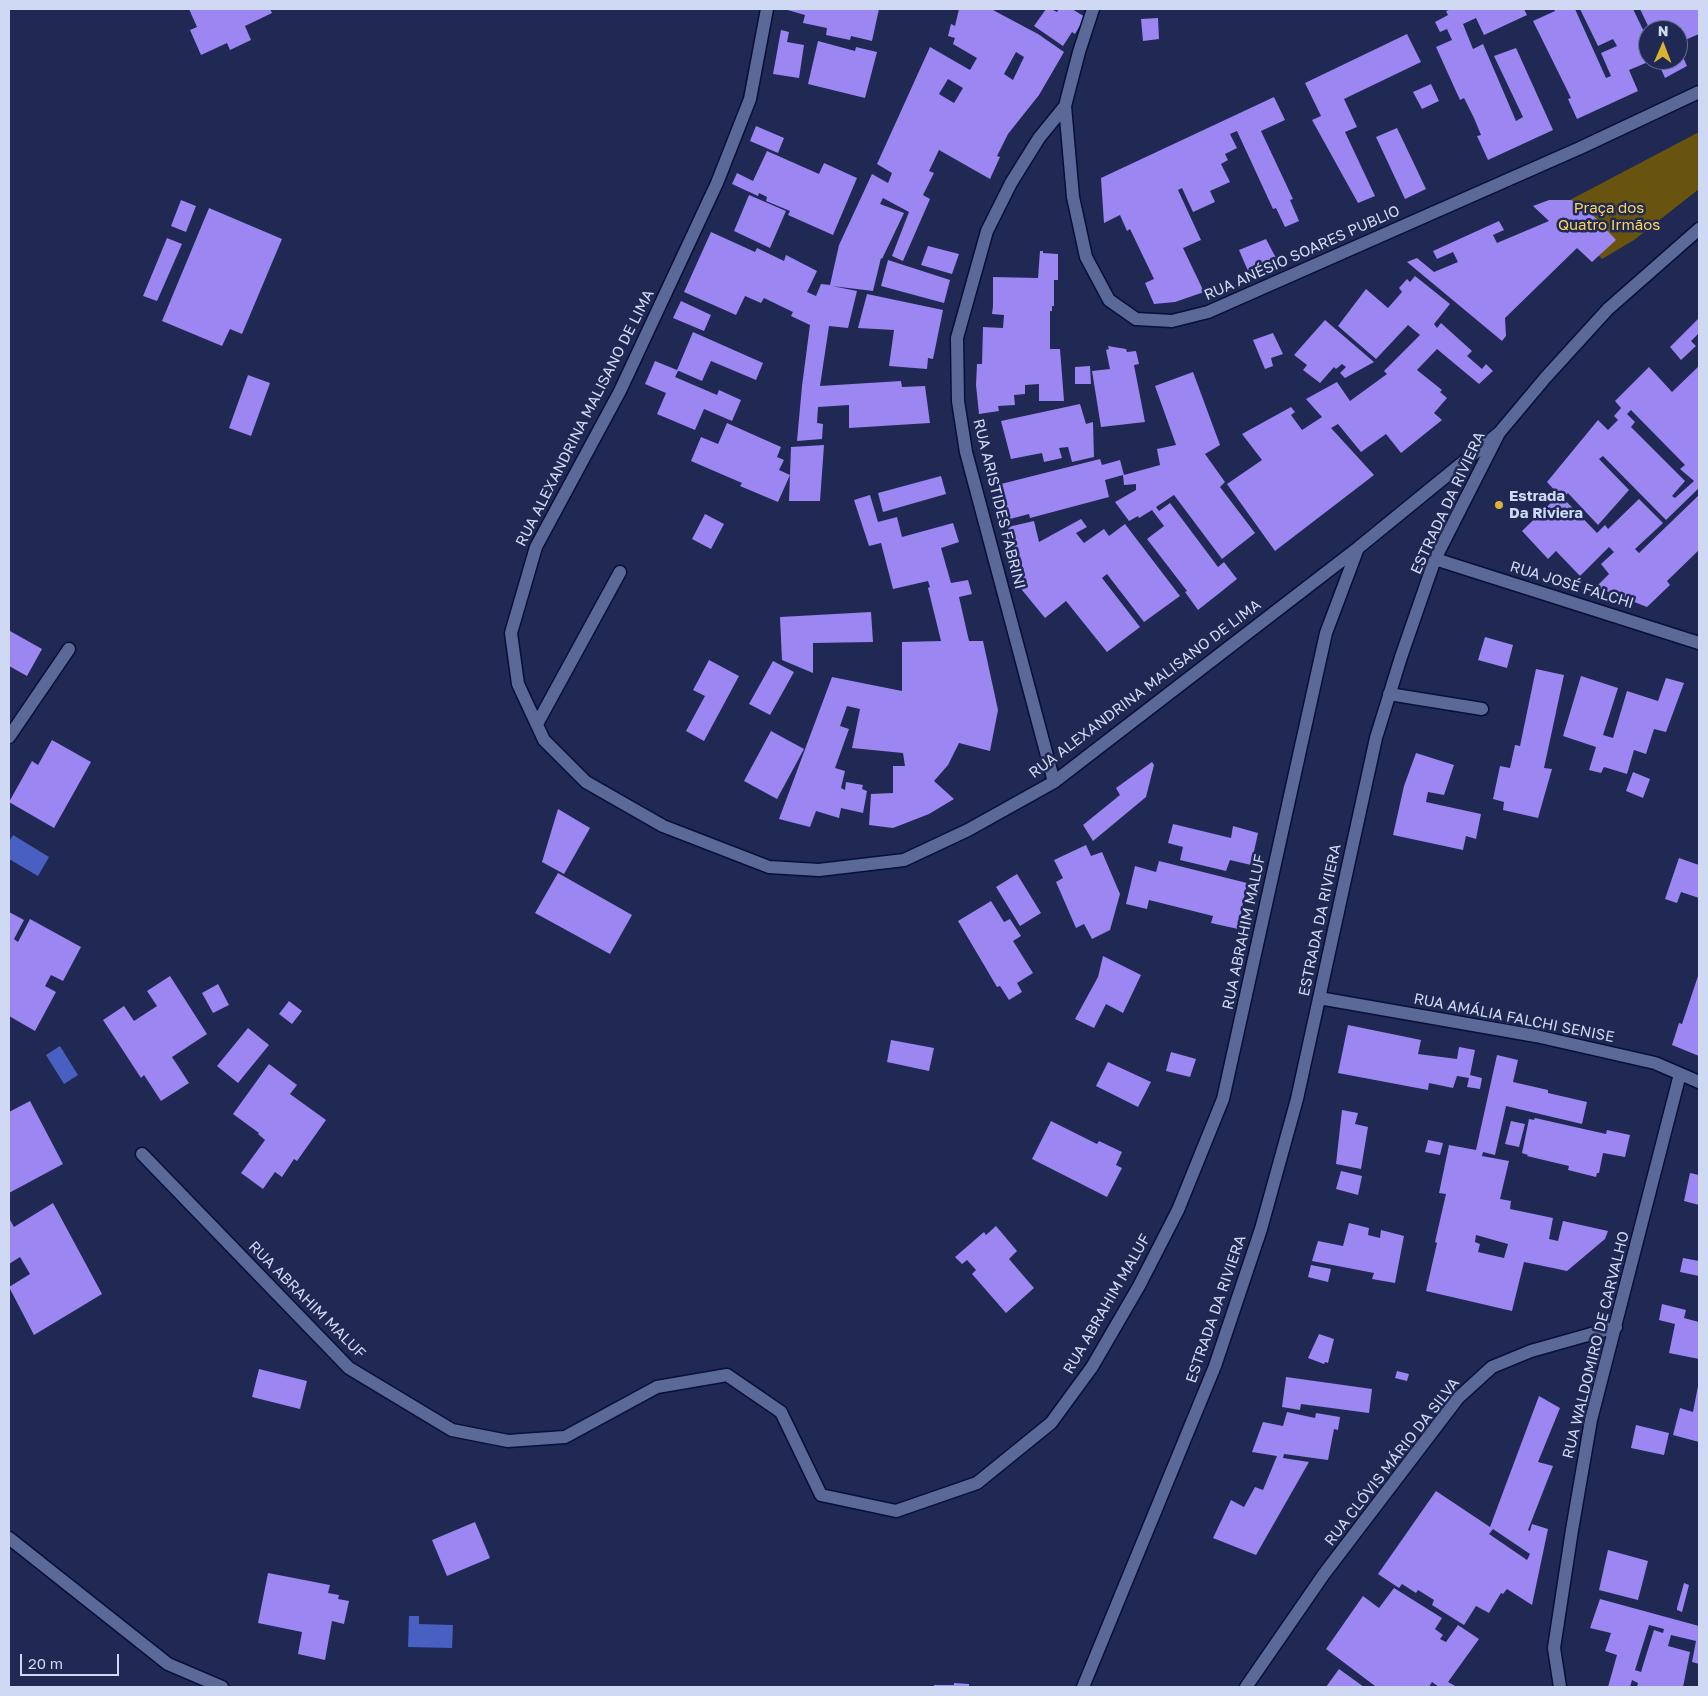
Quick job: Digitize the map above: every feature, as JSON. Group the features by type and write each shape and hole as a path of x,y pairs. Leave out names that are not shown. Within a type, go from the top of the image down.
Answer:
{"street":[{"name":"RUA ALEXANDRINA MALISANO DE LIMA","path":"766,9 750,99 717,183 620,391 536,547 511,632 518,684 544,740 586,782 662,826 769,867 819,870 904,860 968,830 1054,782 1358,548 1499,433"},
{"name":"RUA ANÉSIO SOARES PUBLIO","path":"1093,9 1079,52 1066,106 1073,197 1086,257 1109,300 1136,319 1172,321 1208,312 1580,148 1699,92"},
{"name":"RUA ARISTIDES FABRINI","path":"1054,782 966,452 958,401 957,338 987,231 1010,183 1039,138 1066,106"},
{"name":"ESTRADA DA RIVIERA","path":"1083,1687 1215,1366 1261,1230 1297,1099 1376,738 1401,657 1435,559 1499,433 1546,377 1608,309 1699,229"},
{"name":"RUA ABRAHIM MALUF","path":"142,1154 349,1368 452,1430 508,1441 565,1437 657,1387 727,1375 781,1412 821,1496 896,1511 977,1483 1051,1423 1092,1367 1139,1286 1182,1200 1223,1099 1326,633 1358,548"},
{"name":"RUA JOSÉ FALCHI","path":"1435,559 1699,643"},
{"path":"537,724 620,572"},
{"path":"9,737 69,649"},
{"path":"1389,694 1482,709"},
{"name":"RUA AMÁLIA FALCHI SENISE","path":"1320,998 1536,1036 1655,1063 1699,1082"},
{"name":"RUA WALDOMIRO DE CARVALHO","path":"1560,1687 1554,1648 1591,1420 1680,1074"},
{"name":"RUA CLÓVIS MÁRIO DA SILVA","path":"1246,1687 1324,1574 1458,1398 1492,1367 1531,1351 1616,1326"},
{"path":"9,1538 168,1664 222,1687"}],"green space":[{"name":"Praça dos Quatro Irmãos","path":"1699,132 1699,189 1634,240 1602,259 1551,210"}],"water":[{"path":"13,835 49,857 38,876 9,859 9,842"},
{"path":"60,1046 78,1075 64,1084 46,1055"},
{"path":"409,1616 419,1616 419,1624 453,1625 452,1648 408,1647"}],"building":[{"path":"189,9 270,9 272,13 245,26 251,40 230,50 227,43 201,55 190,30 197,27"},
{"path":"784,9 879,9 872,41 851,36 850,40 826,35 827,28 803,23 805,15"},
{"path":"959,9 991,9 1038,34 1064,52 1039,95 1008,134 997,156 1000,157 990,179 939,150 929,171 934,173 923,195 930,199 903,261 892,256 909,212 883,198 880,204 904,213 881,258 873,291 832,286 857,291 848,328 829,326 820,386 901,381 902,387 925,386 930,423 849,428 849,405 818,407 817,423 823,424 822,439 797,441 810,325 791,316 793,312 764,298 761,303 745,296 736,315 684,292 711,232 755,252 757,248 784,261 786,255 817,271 807,292 816,296 821,284 830,285 839,245 872,174 888,183 892,173 877,164 930,47 970,70 977,58 953,44 955,38 948,36 951,24 955,26","holes":["1016,52 1024,57 1013,80 1004,74","948,79 963,88 954,103 939,94"]},
{"path":"1046,9 1057,12 1059,9 1072,9 1085,17 1075,34 1072,32 1063,46 1034,26"},
{"path":"1452,9 1524,9 1527,15 1484,35 1476,18 1463,24 1473,49 1483,44 1516,121 1523,117 1494,56 1516,48 1553,130 1488,160 1477,136 1481,135 1474,118 1464,98 1460,100 1436,47 1452,40 1447,29 1440,32 1435,22 1448,15 1446,11"},
{"path":"1554,9 1575,9 1606,78 1611,76 1601,53 1617,46 1613,39 1598,46 1580,9 1633,9 1638,20 1638,66 1629,70 1638,91 1577,119 1568,99 1571,98 1533,21 1555,11"},
{"path":"1640,9 1699,9 1699,34 1688,39 1688,20 1645,20"},
{"path":"1158,18 1159,39 1143,41 1141,19"},
{"path":"781,30 789,32 787,42 804,45 799,78 773,74"},
{"path":"1407,34 1421,62 1344,99 1357,127 1345,132 1375,196 1358,203 1312,120 1321,116 1305,83"},
{"path":"818,41 855,51 856,47 877,52 865,98 808,84"},
{"path":"1661,70 1680,70 1665,78"},
{"path":"1431,84 1439,101 1422,109 1413,92"},
{"path":"1274,97 1285,120 1261,131 1293,199 1290,200 1299,221 1285,227 1276,208 1273,209 1237,131 1230,134 1237,148 1225,154 1228,160 1221,164 1230,182 1210,191 1215,202 1193,212 1182,188 1178,190 1201,240 1183,248 1204,292 1175,302 1154,304 1145,283 1154,279 1130,229 1127,231 1120,215 1104,223 1101,178"},
{"path":"756,126 784,138 778,153 750,141"},
{"path":"1397,128 1426,189 1405,199 1376,137"},
{"path":"767,151 819,174 824,163 857,178 833,235 788,215 790,211 766,201 767,197 759,193 758,196 732,184 737,173 753,181"},
{"path":"749,195 786,211 770,248 734,231"},
{"path":"181,200 196,206 186,232 171,226"},
{"path":"1549,200 1571,200 1587,209 1616,240 1592,262 1577,248 1505,318 1506,336 1502,341 1407,262 1417,258 1434,272 1458,262 1453,252 1437,259 1433,251 1499,221 1504,230 1493,235 1497,243 1549,221 1533,206"},
{"path":"209,208 282,239 242,334 230,329 222,346 162,321"},
{"path":"167,238 182,244 157,301 143,296"},
{"path":"1266,239 1276,258 1248,271 1239,250"},
{"path":"928,246 959,254 952,274 921,265"},
{"path":"1040,251 1058,254 1058,280 1054,280 1054,306 1052,306 1052,311 1050,311 1050,349 1060,349 1064,401 1039,401 1039,384 1025,385 1025,394 1014,395 1015,405 998,406 999,411 979,414 976,385 977,364 982,364 983,327 1003,328 1004,315 992,314 993,277 1038,278"},
{"path":"888,260 950,280 944,303 881,286"},
{"path":"1415,276 1450,304 1434,324 1437,328 1441,323 1472,351 1467,356 1482,369 1486,364 1493,371 1479,384 1437,349 1417,370 1442,390 1440,392 1447,398 1434,413 1442,420 1401,453 1386,434 1361,452 1338,424 1331,428 1374,475 1275,551 1227,484 1262,460 1242,434 1291,407 1295,412 1291,415 1302,430 1322,417 1306,399 1337,382 1350,401 1387,374 1384,371 1420,335 1408,325 1376,359 1338,326 1366,289 1388,308 1402,292 1399,288 1407,279 1410,282"},
{"path":"867,294 943,310 933,359 928,358 927,369 889,366 894,330 858,328"},
{"path":"681,301 711,315 704,331 673,318"},
{"path":"1699,318 1699,336 1698,334 1691,341 1696,346 1681,360 1670,347"},
{"path":"1325,320 1374,362 1345,378 1340,373 1346,367 1342,364 1336,369 1334,367 1320,383 1303,370 1307,365 1294,355"},
{"path":"693,332 763,363 756,380 711,361 702,381 678,371 675,377 717,395 719,390 741,400 732,421 704,409 695,430 657,414 666,393 645,384 655,361 677,370"},
{"path":"1273,333 1283,354 1271,358 1273,366 1265,369 1253,340"},
{"path":"1108,346 1126,349 1127,352 1136,351 1139,364 1134,365 1145,422 1101,427 1092,371 1110,369 1106,350 1109,349"},
{"path":"1090,366 1091,384 1075,384 1075,367"},
{"path":"1699,366 1699,488 1666,520 1603,456 1599,459 1629,490 1598,525 1568,493 1563,498 1597,533 1605,525 1608,529 1639,499 1663,523 1635,549 1639,553 1699,495 1699,550 1667,581 1670,585 1647,607 1596,587 1609,574 1601,564 1614,552 1609,547 1580,576 1556,551 1548,559 1522,531 1559,495 1547,482 1598,420 1608,430 1618,420 1614,416 1621,408 1615,401 1649,367 1672,392","holes":["1631,410 1685,465 1680,469 1694,481 1675,498 1672,496 1685,481 1631,427 1635,422 1627,414"]},
{"path":"1193,372 1220,445 1205,454 1225,482 1220,487 1255,533 1222,559 1174,495 1156,507 1159,511 1170,503 1218,567 1224,562 1237,579 1217,595 1198,610 1185,592 1187,591 1147,539 1164,526 1152,510 1139,518 1138,516 1129,521 1115,502 1136,490 1136,484 1124,485 1123,475 1105,480 1109,497 1030,518 1029,514 1006,520 997,485 1100,459 1102,465 1120,460 1124,475 1160,465 1157,449 1176,445 1155,386"},
{"path":"248,375 270,383 251,436 229,428"},
{"path":"1080,404 1086,424 1093,422 1094,457 1072,462 1068,447 1059,448 1062,458 1044,462 1042,453 1011,459 1001,421"},
{"path":"727,423 781,447 777,457 784,460 779,470 790,475 778,502 740,486 742,483 691,461 701,437 718,444"},
{"path":"824,445 820,501 789,501 791,447"},
{"path":"941,476 946,494 883,512 878,493"},
{"path":"870,495 878,522 897,517 902,537 953,523 959,542 941,548 951,583 968,580 972,594 959,597 969,641 983,641 998,710 990,751 959,743 948,765 934,781 954,799 929,814 893,828 869,825 871,794 893,793 893,766 905,766 903,753 852,748 860,709 847,706 840,726 849,729 835,768 845,771 841,788 845,790 846,782 863,785 862,789 867,791 863,813 841,808 839,818 816,811 810,827 779,819 832,677 902,691 902,642 941,641 928,581 893,589 881,543 869,546 854,500"},
{"path":"705,514 724,524 711,549 692,539"},
{"path":"1081,519 1087,527 1076,533 1084,543 1104,529 1109,536 1125,524 1180,596 1144,622 1107,574 1102,578 1140,627 1107,652 1066,601 1045,618 1022,590 1008,527 1034,521 1039,542"},
{"path":"871,612 873,642 813,643 813,673 782,660 780,617"},
{"path":"10,631 42,649 27,676 9,666"},
{"path":"1485,637 1513,645 1507,668 1478,660"},
{"path":"709,660 739,676 704,741 686,731 705,696 693,690"},
{"path":"773,661 794,672 770,715 749,704"},
{"path":"1536,669 1564,675 1544,768 1552,769 1538,818 1503,810 1504,802 1493,799 1500,766 1510,768 1515,745 1520,746"},
{"path":"1581,676 1618,688 1603,735 1613,738 1627,691 1658,701 1666,678 1684,683 1666,732 1654,729 1646,754 1634,750 1627,774 1604,767 1601,773 1589,770 1596,747 1563,736"},
{"path":"771,731 804,749 777,799 744,781"},
{"path":"52,740 91,762 54,828 9,802 32,761 38,765"},
{"path":"1416,753 1454,765 1444,795 1428,792 1426,802 1481,814 1476,839 1466,836 1463,850 1393,835 1404,786"},
{"path":"1152,762 1154,765 1146,797 1093,841 1083,825 1120,795 1116,788"},
{"path":"1633,772 1650,779 1643,798 1626,791"},
{"path":"558,809 590,828 564,874 542,862"},
{"path":"1173,824 1231,838 1233,826 1258,833 1251,865 1230,860 1226,871 1180,860 1183,847 1168,843"},
{"path":"1086,845 1091,856 1102,852 1120,894 1110,930 1092,939 1084,924 1076,928 1056,882 1063,878 1054,860"},
{"path":"1679,858 1699,865 1699,898 1681,892 1677,903 1665,899"},
{"path":"1159,861 1247,883 1238,929 1211,923 1213,916 1149,900 1147,909 1126,904 1135,866 1156,872"},
{"path":"558,873 632,915 610,954 535,913"},
{"path":"1017,874 1041,913 1020,926 996,887"},
{"path":"991,901 1004,922 1010,919 1021,936 1013,941 1033,973 1017,983 1022,992 1009,1000 1000,986 997,987 958,921"},
{"path":"9,912 24,920 14,939 18,942 30,919 81,947 63,981 51,975 45,986 56,992 35,1031 9,1016"},
{"path":"1103,956 1141,975 1123,1013 1106,1004 1094,1028 1075,1019 1098,977"},
{"path":"1699,973 1699,1056 1672,1045 1679,1023 1682,1024"},
{"path":"170,976 207,1034 172,1057 189,1083 161,1101 144,1075 141,1078 103,1020 124,1006 134,1021 157,1006 147,991"},
{"path":"218,984 229,1005 213,1013 202,993"},
{"path":"289,1001 302,1011 292,1024 279,1014"},
{"path":"1348,1025 1421,1040 1418,1054 1457,1059 1459,1047 1475,1050 1470,1075 1482,1078 1480,1089 1467,1087 1469,1078 1457,1076 1453,1088 1429,1083 1428,1090 1338,1073"},
{"path":"248,1028 269,1045 238,1083 217,1066"},
{"path":"891,1040 934,1048 929,1071 887,1062"},
{"path":"1171,1052 1196,1059 1190,1077 1166,1071"},
{"path":"1497,1055 1518,1060 1513,1082 1587,1102 1582,1124 1506,1106 1495,1155 1483,1152 1482,1156 1509,1161 1500,1199 1511,1201 1510,1209 1553,1218 1549,1239 1558,1241 1563,1221 1608,1231 1605,1239 1567,1271 1524,1262 1512,1311 1426,1291 1446,1194 1439,1193 1449,1145 1476,1150","holes":["1476,1235 1508,1244 1504,1258 1478,1252 1480,1244 1475,1242"]},
{"path":"1108,1062 1151,1082 1138,1107 1096,1086"},
{"path":"269,1064 297,1085 290,1094 326,1120 297,1161 294,1159 282,1177 275,1172 263,1189 241,1173 265,1140 259,1133 233,1114"},
{"path":"30,1101 63,1164 9,1193 9,1112"},
{"path":"1342,1110 1358,1113 1355,1124 1368,1127 1361,1169 1336,1164"},
{"path":"1535,1118 1606,1134 1607,1130 1630,1135 1625,1157 1603,1153 1599,1173 1597,1173 1596,1177 1568,1170 1569,1166 1527,1156 1522,1153 1529,1119 1534,1120"},
{"path":"1051,1121 1097,1144 1099,1141 1122,1152 1116,1165 1122,1168 1107,1197 1032,1159"},
{"path":"1511,1121 1525,1124 1519,1147 1505,1144"},
{"path":"1428,1140 1443,1143 1440,1155 1425,1152"},
{"path":"1341,1171 1362,1176 1358,1195 1336,1189"},
{"path":"1690,1173 1699,1175 1699,1205 1684,1201"},
{"path":"53,1203 102,1294 34,1335 9,1287 30,1274 20,1257 9,1264 9,1218 14,1227"},
{"path":"1349,1223 1369,1228 1368,1235 1380,1238 1381,1230 1404,1236 1395,1283 1372,1279 1374,1273 1312,1261 1318,1241 1343,1246"},
{"path":"996,1226 1017,1251 1009,1259 1034,1288 1006,1313 972,1274 976,1270 967,1260 962,1264 955,1257 984,1232 986,1235"},
{"path":"1683,1258 1699,1261 1699,1276 1680,1272"},
{"path":"1311,1265 1331,1269 1328,1282 1308,1277"},
{"path":"1662,1304 1686,1310 1684,1318 1699,1322 1699,1359 1669,1353 1675,1324 1659,1320"},
{"path":"1319,1334 1334,1339 1328,1363 1325,1362 1324,1364 1308,1358"},
{"path":"259,1369 307,1381 300,1409 252,1397"},
{"path":"1397,1371 1409,1374 1407,1381 1395,1378"},
{"path":"1286,1377 1372,1389 1369,1413 1301,1404 1300,1410 1282,1407"},
{"path":"1698,1386 1699,1442 1673,1435 1680,1408 1693,1412"},
{"path":"1539,1396 1560,1408 1538,1462 1553,1466 1528,1530 1530,1531 1532,1524 1548,1529 1532,1605 1507,1589 1503,1594 1501,1593 1489,1613 1476,1606 1464,1625 1432,1605 1434,1600 1418,1590 1416,1593 1402,1584 1399,1588 1378,1574 1436,1491 1490,1527","holes":["1493,1529 1530,1554 1527,1560 1489,1534"]},
{"path":"1287,1412 1315,1418 1316,1413 1340,1417 1338,1430 1334,1429 1328,1460 1284,1454 1283,1458 1309,1462 1256,1555 1213,1538 1231,1500 1244,1507 1255,1487 1263,1490 1277,1456 1252,1452 1263,1422 1283,1426"},
{"path":"1636,1425 1669,1433 1664,1455 1631,1448"},
{"path":"475,1522 490,1558 447,1576 432,1540"},
{"path":"1608,1550 1648,1561 1638,1600 1599,1590"},
{"path":"268,1573 330,1585 328,1593 339,1595 338,1599 349,1601 344,1624 332,1621 325,1660 298,1654 302,1632 258,1623"},
{"path":"1684,1583 1689,1585 1682,1612 1677,1610 1677,1608"},
{"path":"1394,1588 1442,1618 1435,1629 1443,1635 1440,1639 1446,1642 1458,1625 1479,1639 1448,1682 1457,1687 1439,1687 1432,1682 1429,1687 1374,1687 1326,1649 1363,1596 1379,1608"},
{"path":"1600,1599 1699,1626 1699,1664 1692,1662 1696,1641 1671,1635 1668,1646 1690,1652 1683,1687 1637,1687 1638,1683 1632,1680 1630,1687 1608,1687 1617,1655 1605,1651 1611,1633 1590,1628","holes":["1649,1625 1664,1629 1663,1633 1654,1630 1641,1672 1635,1670"]},
{"path":"1339,1669 1364,1687 1326,1687"},
{"path":"954,1683 969,1684 969,1687 934,1687 934,1685 954,1685"}],"place":[{"name":"Estrada Da Riviera","path":"1499,505"}]}
